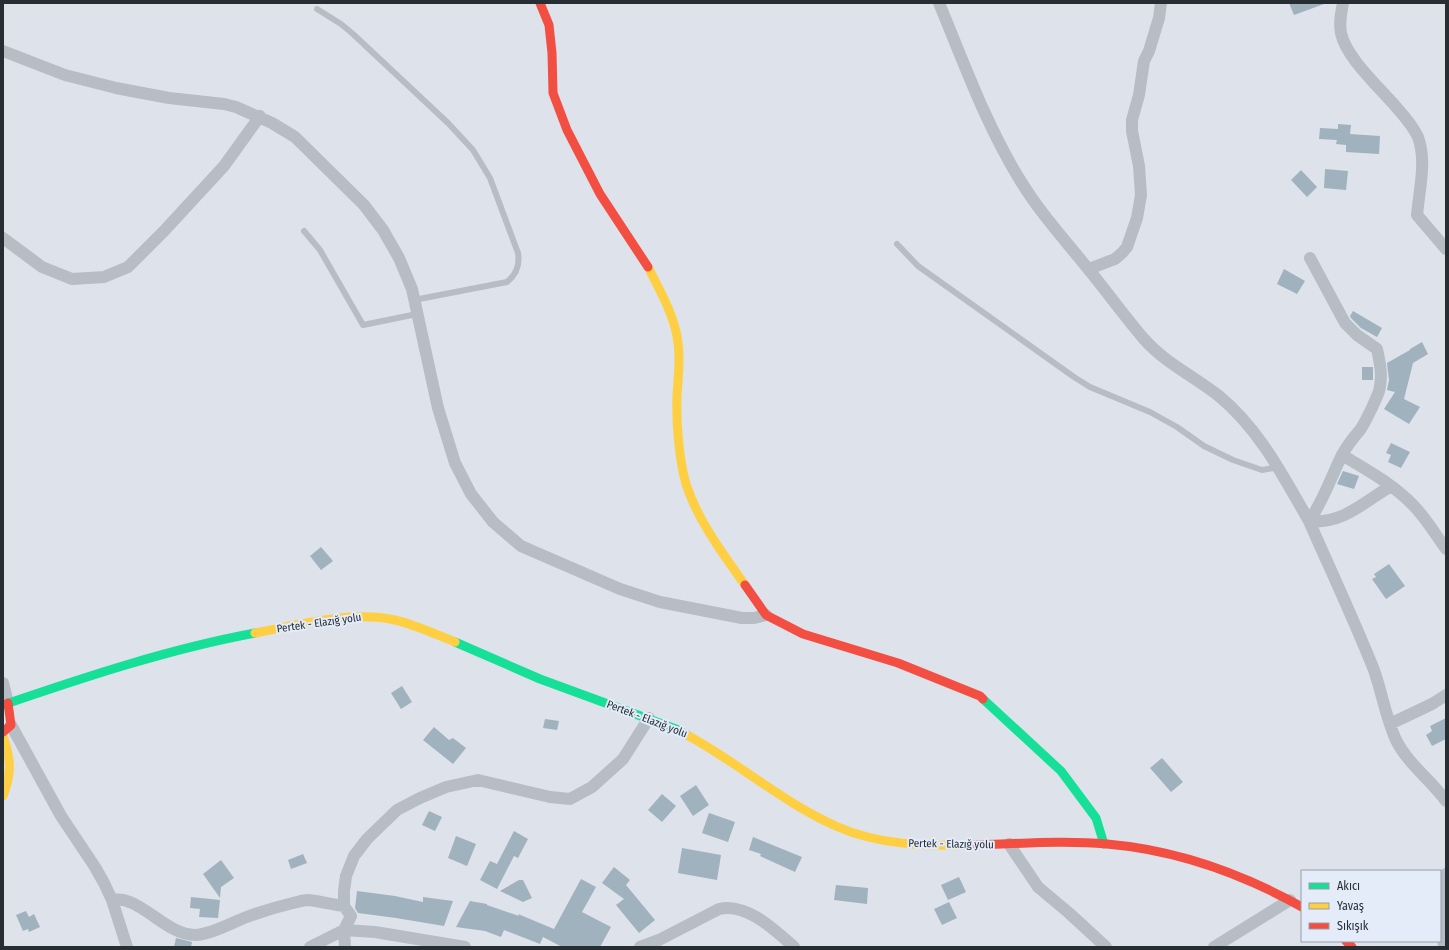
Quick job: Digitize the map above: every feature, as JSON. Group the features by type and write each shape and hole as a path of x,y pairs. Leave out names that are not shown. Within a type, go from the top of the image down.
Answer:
{"main road":[{"path":"540,3 549,25 552,53 553,93 567,130 600,194 645,262 664,297 677,336 680,366 677,398 679,437 686,483 699,516 766,615 803,634 898,663 980,696 1061,771 1096,818 1104,844"},
{"name":"Pertek - Elazığ yolu","path":"6,704 84,677 180,650 248,634 338,619 366,617 393,620 419,627 540,679 676,729 697,739 812,816 839,828 865,836 899,843 927,845 1104,844 1157,851 1206,863 1249,879 1301,906"},
{"path":"6,704 7,729"},
{"path":"3,736 9,755 10,768 8,783 3,796"}],"street":[{"path":"939,3 991,126 1019,180 1040,212 1089,269 1145,340 1158,353 1178,368 1220,396 1249,425 1279,468 1309,521 1361,636 1377,677 1390,724 1397,740 1405,754 1446,801"},
{"path":"1089,269 1115,259 1122,253 1127,247 1137,218 1141,195 1139,166 1132,131 1133,111 1139,95 1144,61 1149,51 1159,18 1161,3"},
{"path":"1343,3 1340,23 1341,33 1350,55 1403,114 1418,138 1422,162 1417,215 1446,249"},
{"path":"3,51 65,75 90,82 162,97 224,104 260,116 284,129 295,137 364,205 379,224 396,253 412,289 438,408 455,463 468,488 481,508 506,534 521,546 620,589 660,602 742,618 766,615"},
{"path":"3,238 42,267 72,279 104,277 128,267 164,231 224,166 260,116"},
{"path":"1309,521 1317,510 1342,455 1350,442 1361,429 1379,391 1382,368 1377,349 1357,335 1345,323 1310,258"},
{"path":"1342,455 1391,486 1412,504 1423,516 1446,549"},
{"path":"1309,521 1328,521 1341,517 1391,486"},
{"path":"3,683 6,704"},
{"path":"1390,724 1432,704 1446,695"},
{"path":"345,947 344,930 351,916 344,906 346,876 354,856 367,839 397,810 446,787 478,780 550,797 570,798 592,787 624,758 649,718"},
{"path":"7,729 71,832 95,867 112,900 127,947"},
{"path":"1009,844 1038,887 1106,947"},
{"path":"1444,947 1441,929 1446,874"},
{"path":"112,900 117,899 140,907 177,932 196,935 207,933 258,912 308,900 344,906"},
{"path":"1214,947 1290,900"},
{"path":"640,947 659,940 719,909 727,907 752,915 776,931 794,947"},
{"path":"310,947 344,930 375,932 465,947"}],"lane":[{"path":"317,10 341,24 448,123 473,150 490,178 518,253 519,265 517,270 507,282 414,300"},
{"path":"304,230 320,250 363,325 417,314"},
{"path":"897,244 918,266 1079,380 1107,394 1150,412 1172,424 1217,454 1255,468 1268,470 1279,468"}],"building":[{"path":"1289,3 1324,3 1324,4 1294,15"},
{"path":"1338,124 1351,125 1350,134 1380,136 1379,154 1346,152 1346,145 1336,144 1337,140 1319,139 1320,128 1338,129"},
{"path":"1325,169 1348,171 1346,190 1324,188"},
{"path":"1301,170 1317,187 1307,197 1291,180"},
{"path":"1284,269 1305,281 1297,294 1277,284"},
{"path":"1353,311 1382,328 1377,337 1361,328 1351,318 1350,316"},
{"path":"1422,342 1428,354 1413,363 1404,399 1420,407 1409,424 1384,409 1395,392 1387,390 1389,380 1387,363"},
{"path":"1362,367 1373,367 1373,380 1362,380"},
{"path":"1391,443 1410,452 1401,468 1388,462 1391,455 1386,453"},
{"path":"1343,471 1359,476 1354,489 1337,484"},
{"path":"321,547 333,561 321,570 310,556"},
{"path":"1389,564 1405,586 1386,599 1372,579 1376,577 1374,574"},
{"path":"402,686 412,702 401,709 391,693"},
{"path":"1446,718 1446,739 1432,746 1426,735 1432,731 1430,726"},
{"path":"545,719 559,721 557,730 543,728"},
{"path":"434,727 449,740 453,738 466,748 453,764 423,740"},
{"path":"1162,758 1183,782 1171,792 1150,768"},
{"path":"696,785 709,805 693,816 680,796"},
{"path":"662,794 676,806 662,822 648,810"},
{"path":"429,811 442,817 435,831 422,825"},
{"path":"709,813 735,822 728,842 702,833"},
{"path":"514,831 528,839 518,858 514,856 497,889 480,880 490,861 497,864"},
{"path":"456,836 476,844 467,866 448,858"},
{"path":"753,837 802,857 795,872 760,856 761,854 749,850"},
{"path":"682,848 721,855 717,880 678,873"},
{"path":"303,854 307,863 291,869 288,860"},
{"path":"221,860 234,878 221,887 220,898 203,874"},
{"path":"614,867 630,880 626,885 655,920 639,933 616,905 624,899 602,883"},
{"path":"959,877 966,892 948,900 941,885"},
{"path":"581,879 596,887 582,912 611,927 600,947 562,947 543,937 540,944 504,930 501,937 485,931 456,927 470,901 487,904 519,916 518,914 554,929"},
{"path":"519,880 523,880 532,898 523,902 500,891"},
{"path":"836,885 868,888 867,904 834,900"},
{"path":"357,891 395,896 423,902 423,897 453,901 444,926 358,913 355,908"},
{"path":"191,897 220,900 218,918 199,917 200,909 190,908"},
{"path":"949,902 957,918 942,925 934,909"},
{"path":"26,911 29,917 34,914 40,927 29,932 28,929 23,931 16,915"},
{"path":"176,938 192,942 191,947 174,947"}],"traffic: fast":[{"path":"3,705 159,655 255,633"},
{"path":"455,642 540,679 676,729 687,735"},
{"path":"983,699 1061,771 1096,818 1104,844"}],"traffic: slow":[{"path":"648,267 669,309 677,336 679,359 677,417 680,452 686,484 704,524 745,585"},
{"path":"255,633 325,620 378,617 410,624 455,642"},
{"path":"687,735 725,758 780,795 838,827 870,838 886,841 936,845 970,845"},
{"path":"3,736 9,759 8,780 3,796"}],"traffic: jam":[{"path":"540,3 549,25 552,53 553,93 567,130 600,194 648,267"},
{"path":"745,585 766,615 803,634 898,663 980,696 983,699"},
{"path":"3,732 11,725 8,703"},
{"path":"970,845 1056,842 1107,844 1133,847 1208,865 1256,884 1301,906"},
{"path":"1347,942 1352,947"}]}
